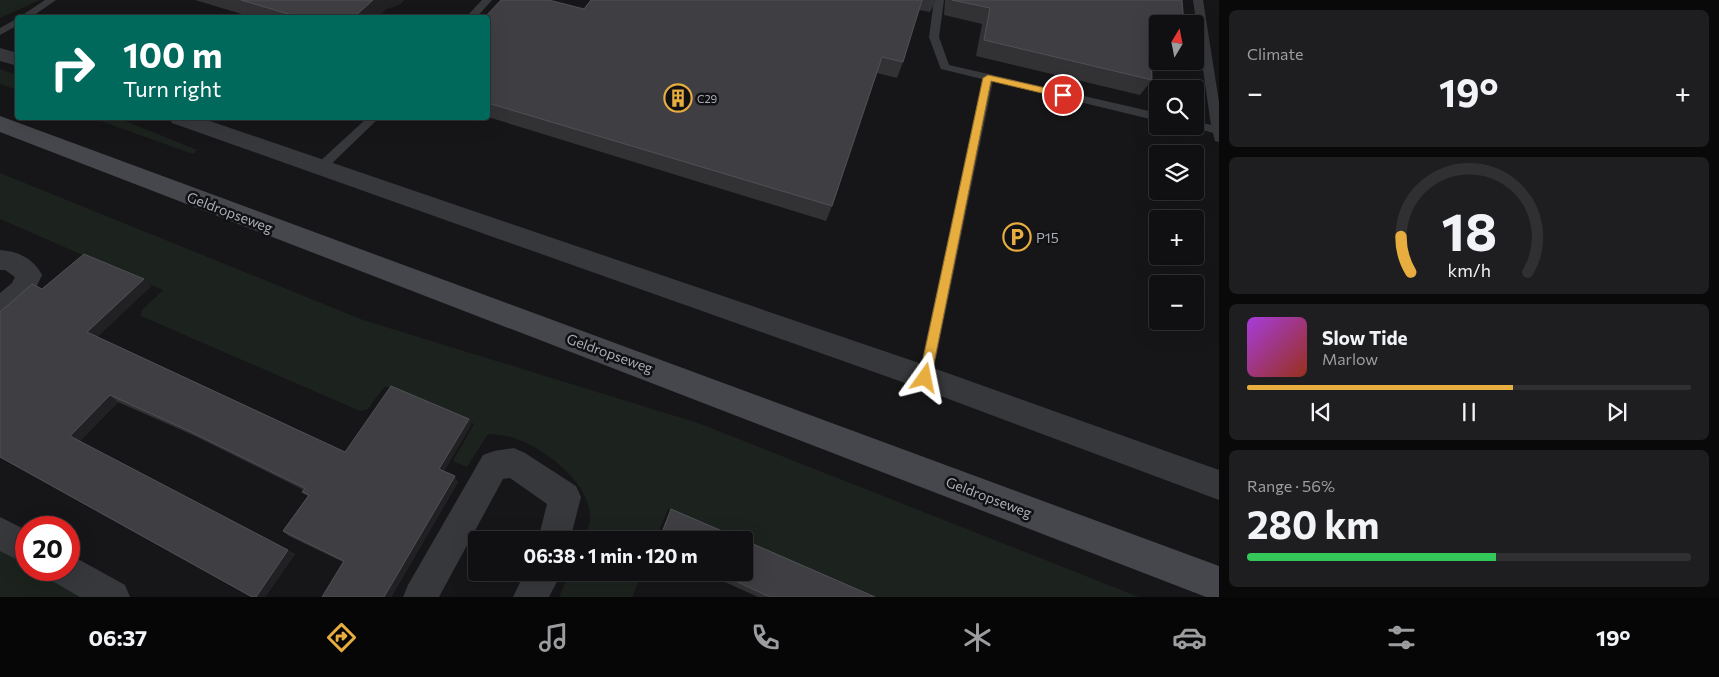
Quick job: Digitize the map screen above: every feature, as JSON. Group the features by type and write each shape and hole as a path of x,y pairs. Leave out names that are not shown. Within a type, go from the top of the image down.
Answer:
{"main road":[{"name":"Geldropseweg","path":"0,124 1219,584"}],"street":[{"path":"0,54 15,59"},
{"path":"186,120 925,378 1219,485"},
{"path":"0,260 6,260 22,266 29,275 22,290 0,309"},
{"path":"420,597 494,466 514,463 565,497 556,531"},
{"path":"0,533 15,542"},
{"path":"80,578 114,597"},
{"path":"530,597 540,581"}],"lane":[{"path":"28,15 51,0"},
{"path":"473,15 487,0"},
{"path":"939,0 934,37 945,67 1149,115"},
{"path":"1198,0 1218,134 1204,129"},
{"path":"0,32 15,23"},
{"path":"925,378 988,78"},
{"path":"321,167 371,120"}],"shaded area":[{"path":"0,0 40,0 0,18"},
{"path":"0,69 15,74 15,89 0,84"},
{"path":"98,120 123,120 197,150 193,154"},
{"path":"0,173 363,320 698,423 1139,597 874,597 753,545 753,531 720,531 668,509 659,531 586,531 590,514 587,501 581,489 572,477 549,456 523,441 503,435 488,434 467,467 453,461 474,424 385,386 368,409 360,411 141,316 142,310 163,290 0,219"},
{"path":"0,548 15,557 15,581 54,581 81,597 0,597"},
{"path":"566,581 639,581 632,597 559,597"}],"building":[{"path":"241,0 373,0 356,15 292,15"},
{"name":"C29","path":"501,0 549,0 584,9 591,0 922,0 903,62 882,57 832,206 490,104 490,15 487,15"},
{"path":"952,0 1182,0 1183,15 1149,15 1149,70 1152,70 1152,80 984,40 990,8"},
{"path":"84,254 144,279 87,332 345,452 391,386 469,419 439,469 455,476 384,597 322,597 344,561 283,531 309,495 302,492 305,488 187,430 110,395 70,436 288,550 256,597 252,597 0,457 0,312 32,284 42,289"},
{"path":"671,509 722,531 662,531"},
{"path":"753,544 875,597 770,597 735,581 753,581"}],"place":[{"name":"C29","path":"678,98"},
{"name":"P15","path":"1017,237"}],"route":[{"path":"925,378 988,78 1063,95"}]}
